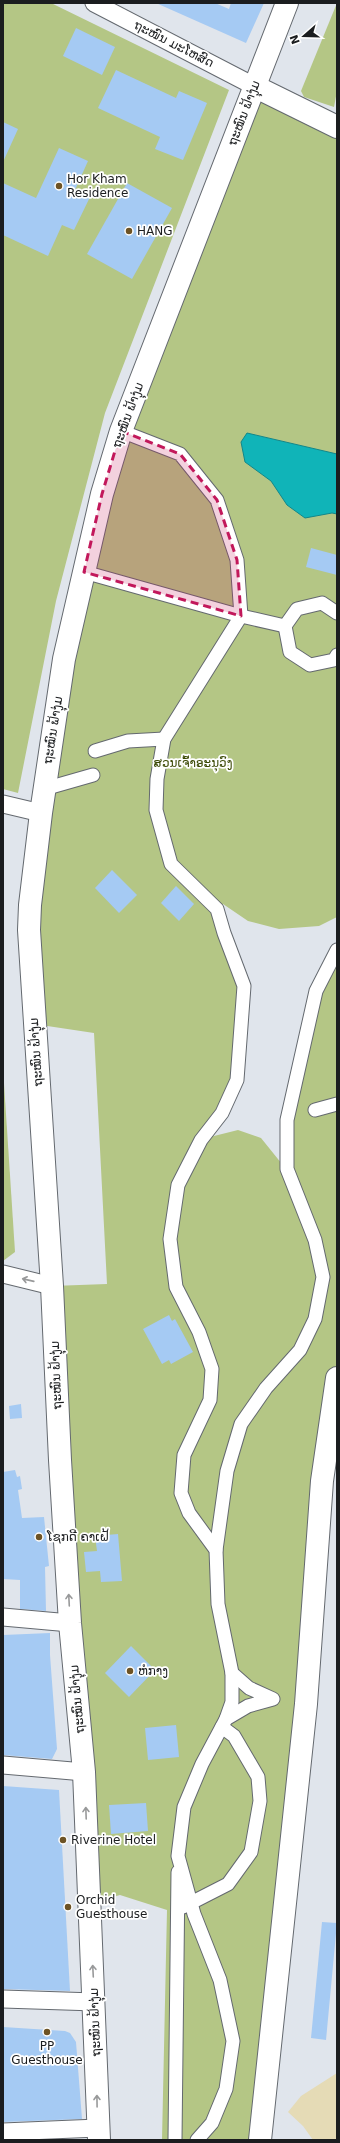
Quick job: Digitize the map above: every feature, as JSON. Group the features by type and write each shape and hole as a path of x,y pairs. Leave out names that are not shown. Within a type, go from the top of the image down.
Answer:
{"street":[{"name":"ຖະໜົນ ມະໂຫສົດ","path":"94,3 254,86"},
{"name":"ຖະໝົນ ຟ້າງຸ່ມ","path":"99,2134 95,2002 84,1772 70,1623 60,1460 52,1286 29,930 30,905 44,789 64,659 102,494 121,431 287,3"},
{"path":"254,86 337,126"},
{"path":"121,431 180,454 218,500 237,560 241,616 164,739 157,779 156,810 171,864 217,909 224,933 244,986 236,1080 222,1113 201,1140 178,1185 170,1239 176,1287 199,1332 212,1369 210,1400 184,1455 181,1493 189,1512 216,1550"},
{"path":"84,572 241,616 285,626"},
{"path":"337,613 322,603 297,609 285,626 290,652 310,665 334,660 337,655"},
{"path":"95,751 128,741 164,739"},
{"path":"44,789 93,775"},
{"path":"3,804 41,813"},
{"path":"175,2140 178,1856 184,1807 202,1764 224,1723 232,1702 232,1673 218,1604 216,1550 227,1471 241,1424 266,1388 300,1350 315,1319 322,1277 315,1240 287,1169 287,1120 316,991 337,950"},
{"path":"315,1110 337,1104"},
{"path":"3,1274 52,1286"},
{"path":"260,2140 306,1704 322,1481 337,1378"},
{"path":"3,1617 70,1623"},
{"path":"224,1723 248,1706 273,1699 249,1688 232,1673"},
{"path":"177,1909 191,1904 228,1884 251,1852 253,1845 260,1800 258,1777 234,1736 224,1723"},
{"path":"3,1765 84,1772"},
{"path":"178,1856 191,1904 220,1980 233,2041 226,2089 212,2123 197,2140"},
{"path":"3,1999 95,2002"},
{"path":"3,2132 99,2134"}],"highlighted area":[{"path":"121,431 180,454 217,500 237,560 241,616 84,572 102,494"}],"green space":[{"path":"3,3 51,3 229,90 105,413 56,601 18,793 3,789"},
{"path":"337,3 337,91 334,107 304,97 301,91"},
{"name":"ສວນເຈົ້າອະນຸວົງ","path":"254,86 337,127 337,917 319,926 279,929 248,921 223,904 217,909 244,986 237,1080 202,1139 238,1130 261,1138 286,1169 287,1120 316,991 337,950 337,1378 261,2140 162,2140 167,1910 120,1895 91,1903 52,1286 107,1284 94,1033 34,1024 29,930 91,540"},
{"path":"3,1068 15,1252 3,1261"}],"sand":[{"path":"337,2073 337,2140 313,2140 303,2126 288,2112 301,2096"}],"water":[{"path":"247,433 337,454 337,514 332,513 305,518 287,505 271,481 245,462 241,442"}],"building":[{"path":"156,3 215,3 229,9 231,3 264,3 246,43"},
{"path":"76,28 115,47 102,75 63,56"},
{"path":"116,70 176,98 179,91 207,103 183,160 155,149 160,137 98,108"},
{"path":"3,122 18,129 3,162"},
{"name":"Hor Kham Residence","path":"59,148 88,161 75,190 90,197 74,230 62,225 48,256 3,235 3,183 36,198"},
{"name":"HANG","path":"127,183 172,208 132,279 87,254"},
{"path":"311,548 337,555 337,575 306,567"},
{"path":"112,870 137,895 119,913 95,888"},
{"path":"176,886 194,904 179,921 161,903"},
{"path":"169,1315 172,1321 175,1319 193,1352 171,1364 169,1360 162,1364 143,1329"},
{"path":"21,1404 22,1418 10,1419 9,1406"},
{"path":"15,1470 17,1477 20,1476 22,1489 18,1490 22,1518 44,1517 49,1566 45,1567 46,1611 20,1609 20,1580 3,1579 3,1472"},
{"path":"118,1534 122,1581 101,1582 100,1571 86,1572 84,1552 97,1551 95,1536"},
{"path":"50,1633 50,1655 57,1749 52,1759 3,1755 3,1635"},
{"name":"ຫໍກາງ","path":"131,1646 155,1670 129,1697 105,1673"},
{"path":"176,1725 179,1757 148,1760 145,1728"},
{"path":"3,1786 59,1790 70,1991 3,1989"},
{"path":"146,1803 148,1831 111,1834 109,1805"},
{"path":"322,1922 337,1923 326,2040 311,2038"},
{"path":"3,2027 65,2031 70,2033 76,2042 82,2119 3,2122"}],"place":[{"name":"Hor Kham Residence","path":"59,186"},
{"name":"HANG","path":"129,231"},
{"name":"ໂຊກດີ ຄາເຝ້","path":"39,1537"},
{"name":"ຫໍກາງ","path":"130,1671"},
{"name":"Riverine Hotel","path":"63,1840"},
{"name":"Orchid Guesthouse","path":"68,1907"},
{"name":"PP Guesthouse","path":"47,2032"}]}
